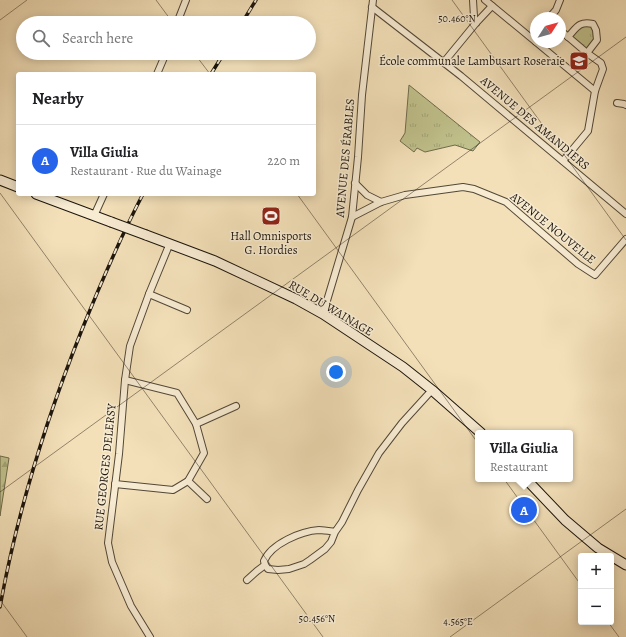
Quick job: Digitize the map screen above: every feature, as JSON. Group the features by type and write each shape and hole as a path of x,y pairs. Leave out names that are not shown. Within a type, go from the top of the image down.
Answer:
{"main road":[{"path":"0,180 16,186"},
{"name":"RUE DU WAINAGE","path":"41,196 215,260 296,299 323,314 403,367 478,430"},
{"path":"529,482 565,520 598,548 626,565"}],"street":[{"path":"180,16 186,0"},
{"name":"AVENUE DES ÉRABLES","path":"323,314 352,217 362,95 373,0"},
{"path":"473,0 474,17 476,23"},
{"path":"485,0 530,35"},
{"path":"554,12 560,0"},
{"path":"444,62 492,6"},
{"name":"AVENUE DES AMANDIERS","path":"372,7 444,62 626,214"},
{"path":"563,161 588,131 596,91 603,68 601,63 587,53 568,37 580,24 589,23 595,25 597,40 587,53"},
{"path":"546,48 596,91"},
{"path":"158,72 163,60"},
{"path":"617,103 626,105"},
{"path":"355,183 367,195 381,202"},
{"name":"AVENUE NOUVELLE","path":"352,217 381,202 405,195 463,187 474,189 506,202 578,264 595,275 626,239"},
{"path":"94,216 103,196"},
{"name":"RUE GEORGES DELERSY","path":"150,637 131,606 112,562 108,544 125,380 130,346 149,294 170,244"},
{"path":"149,294 187,310"},
{"path":"115,484 174,490 188,481 204,453 196,424 177,393 125,380"},
{"path":"335,532 319,530 292,537 280,544 267,555 264,561 265,565 268,569 289,569 304,564 325,549 331,542 335,532 342,522 379,453 432,390"},
{"path":"196,424 236,406"},
{"path":"188,481 207,499"},
{"path":"247,580 265,565"}],"green space":[{"path":"582,26 591,26 593,28 594,39 586,49 571,37"},
{"path":"409,85 480,142 473,151 455,145 425,152 417,148 414,152 400,141 405,133"},
{"path":"0,456 9,458 0,516"}],"railway":[{"path":"246,16 256,0"},
{"path":"212,72 220,60"},
{"path":"0,607 15,537 44,433 81,332 103,279 142,196"}],"place":[{"name":"École communale Lambusart Roseraie","path":"579,61"},
{"name":"Hall Omnisports G. Hordies","path":"271,216"},
{"name":"Villa Giulia","path":"524,510"}]}
